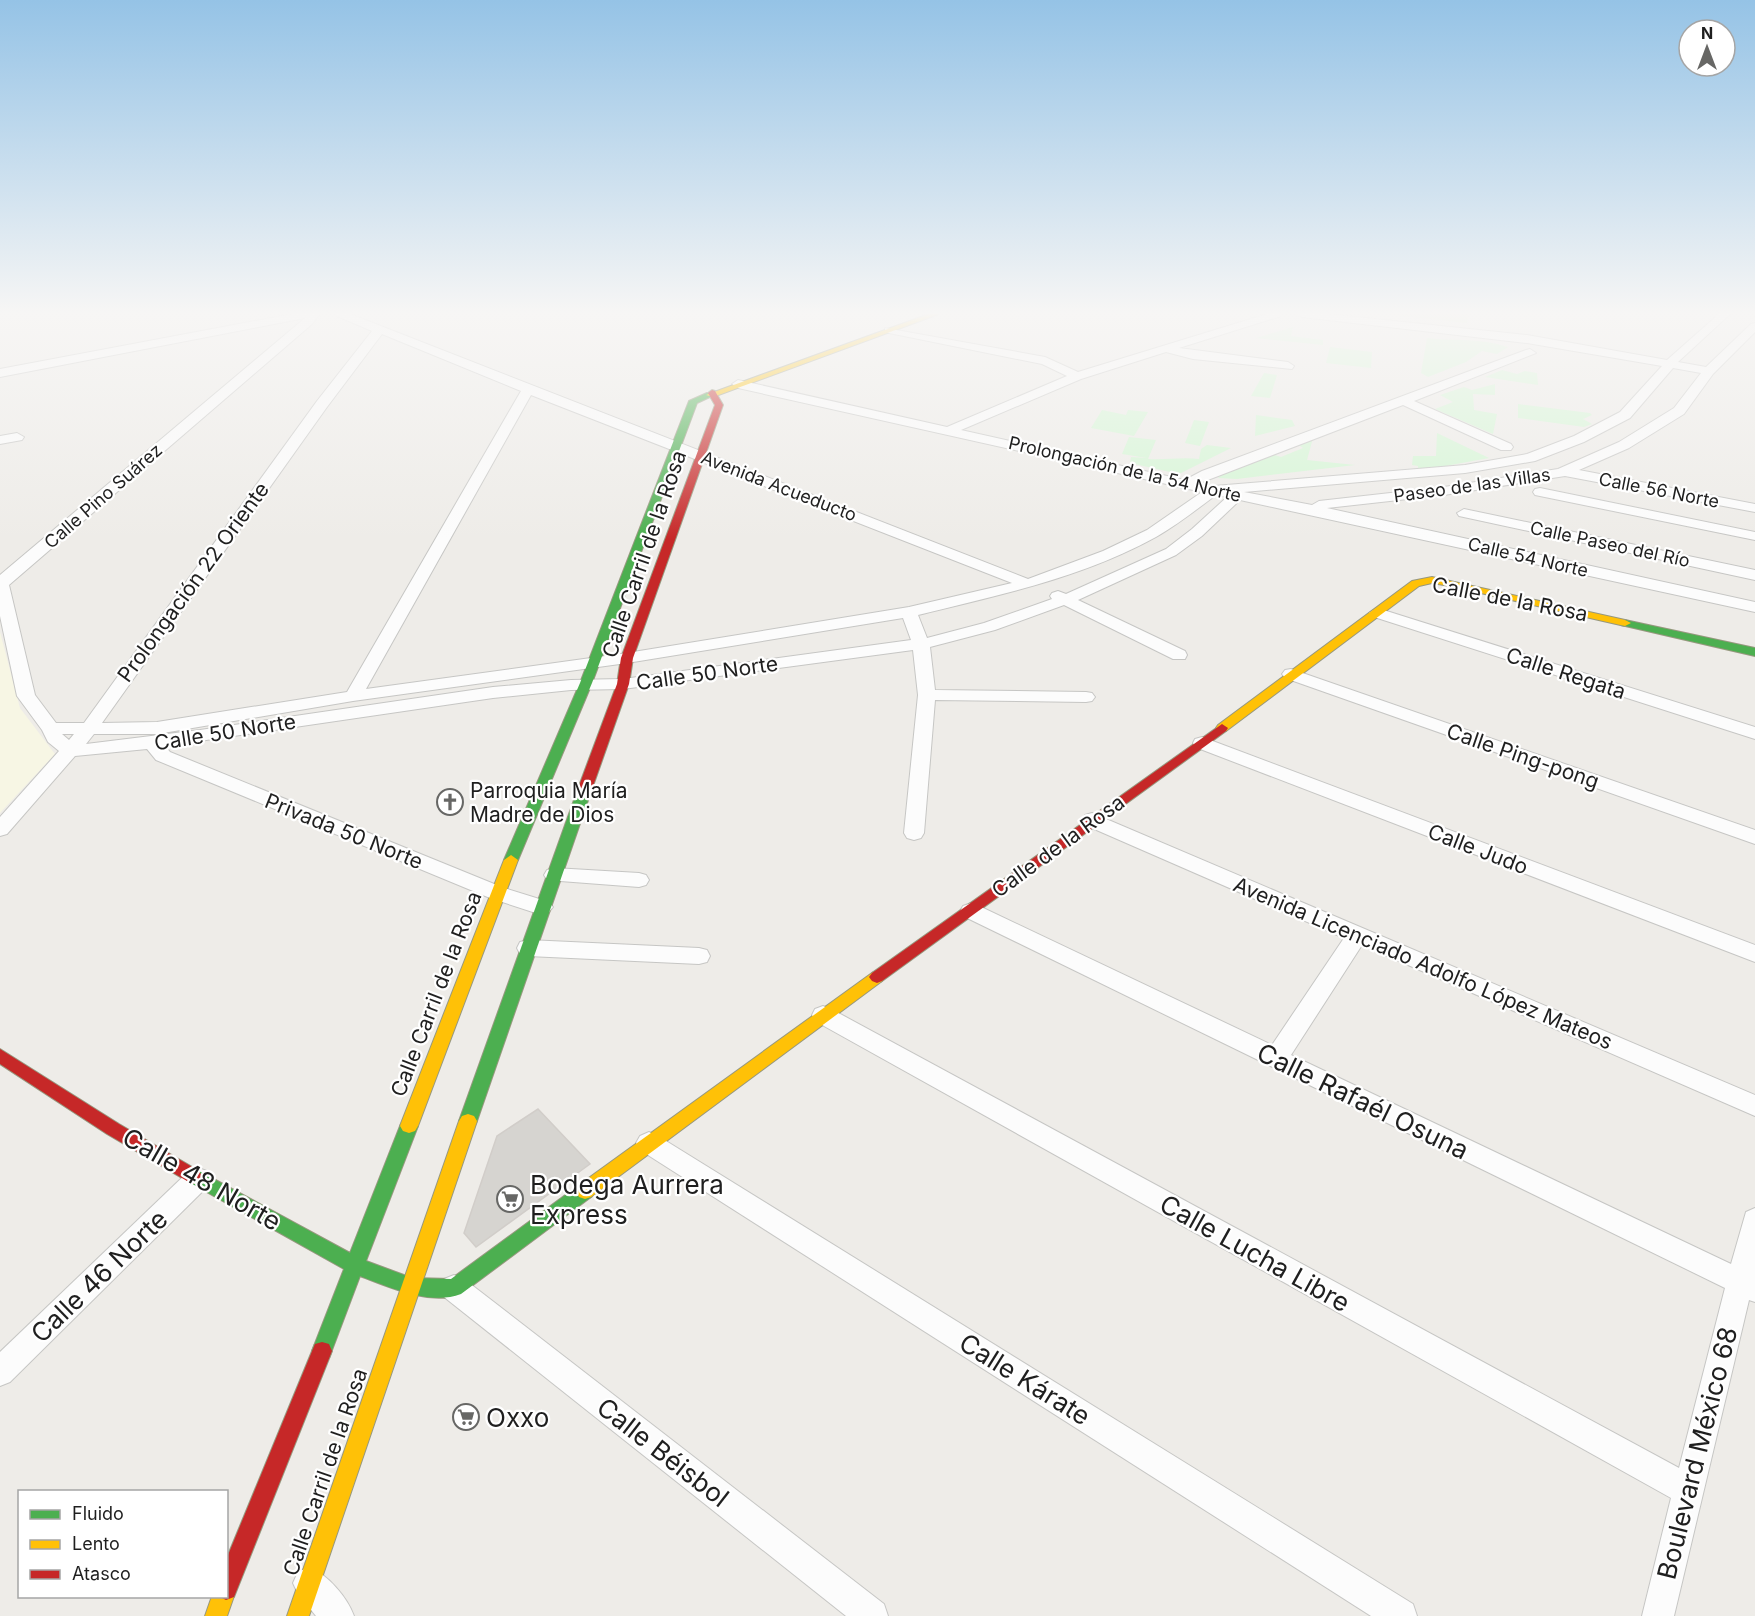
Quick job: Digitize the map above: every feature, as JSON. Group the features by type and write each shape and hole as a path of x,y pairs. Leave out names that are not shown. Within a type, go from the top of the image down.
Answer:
{"main road":[{"path":"712,393 722,389"},
{"name":"Calle Carril de la Rosa","path":"228,1584 356,1266 497,892 586,683 693,401 712,393 719,405 627,658 623,684 542,907 298,1616"},
{"name":"Calle de la Rosa","path":"454,1288 823,1015 971,911 1092,820 1202,743 1291,674 1416,583 1431,580 1755,652"},
{"name":"Calle 48 Norte","path":"0,1056 113,1129 198,1179 356,1266 412,1287"},
{"path":"412,1287 454,1288"},
{"path":"216,1616 223,1598"}],"street":[{"name":"Calle Pino Suárez","path":"0,583 228,389"},
{"name":"Prolongación 22 Oriente","path":"0,829 88,730 333,389"},
{"path":"353,696 528,389"},
{"name":"Avenida Acueducto","path":"529,389 1066,599 1179,655"},
{"name":"Prolongación de la 54 Norte","path":"763,389 1214,490 1301,507"},
{"path":"951,430 1046,389"},
{"path":"1187,484 1207,474 1431,389"},
{"name":"Paseo de las Villas","path":"1214,490 1455,470 1530,458 1579,439 1625,415 1648,389"},
{"name":"Paseo de las Villas","path":"1301,507 1489,485 1563,472 1624,445 1679,411 1695,389"},
{"path":"1402,400 1506,447"},
{"path":"0,440 17,437"},
{"path":"1530,458 1563,472"},
{"name":"Calle 56 Norte","path":"1563,472 1755,508"},
{"name":"Calle 50 Norte","path":"70,751 353,696 627,658 909,612 1028,584 1108,554 1152,533 1214,490"},
{"path":"1540,492 1755,536"},
{"name":"Calle 50 Norte","path":"51,729 155,736 484,694 586,683 623,684 921,644 963,635 1066,599 1144,566 1172,551 1195,534 1237,495"},
{"name":"Calle 54 Norte","path":"1301,507 1755,607"},
{"name":"Calle Paseo del Río","path":"1464,513 1755,575"},
{"path":"0,583 26,696 51,729 54,738 70,751"},
{"path":"909,612 921,644 927,695 914,833"},
{"name":"Calle Regata","path":"1377,613 1755,733"},
{"name":"Calle Ping-pong","path":"1291,674 1755,837"},
{"path":"927,695 1086,697"},
{"name":"Privada 50 Norte","path":"155,736 163,756 497,892 542,907"},
{"name":"Calle Judo","path":"1202,743 1755,954"},
{"name":"Avenida Licenciado Adolfo López Mateos","path":"1092,820 1755,1106"},
{"path":"554,874 639,880"},
{"name":"Calle Rafaél Osuna","path":"971,911 1747,1285"},
{"path":"1276,1059 1357,935"},
{"path":"528,948 699,956"},
{"name":"Calle Lucha Libre","path":"823,1015 1688,1490"},
{"name":"Calle Kárate","path":"649,1143 1401,1616"},
{"name":"Calle 46 Norte","path":"0,1372 198,1179"},
{"name":"Boulevard México 68","path":"1658,1616 1688,1490 1747,1285 1755,1220"},
{"name":"Calle Béisbol","path":"454,1288 872,1616"},
{"path":"309,1583 338,1616"}],"shaded area":[{"path":"0,632 20,708 55,754 0,813"}],"green space":[{"path":"1255,389 1273,389 1270,398 1251,396"},
{"path":"1457,389 1495,389 1495,395 1473,394 1474,410 1497,414 1493,434 1435,409 1453,402 1440,395"},
{"path":"1518,404 1590,413 1592,415 1583,419 1592,424 1584,427 1518,418"},
{"path":"1102,410 1126,415 1128,410 1148,412 1134,436 1091,428"},
{"path":"1256,415 1292,420 1295,426 1255,436"},
{"path":"1194,420 1209,422 1200,446 1185,443"},
{"path":"1437,433 1489,458 1418,471 1418,466 1412,465 1413,456 1436,456"},
{"path":"1129,437 1156,440 1148,459 1199,459 1201,449 1207,445 1231,448 1179,474 1130,463 1131,457 1147,458 1122,454"},
{"path":"1313,438 1307,460 1355,465 1237,479 1218,478 1246,458 1263,454 1281,457 1303,448 1297,444"}],"building":[{"name":"Bodega Aurrera Express","path":"538,1109 590,1164 476,1247 464,1233 497,1136"}],"traffic: fast":[{"path":"511,860 586,683 693,401 710,395"},
{"path":"1625,623 1755,652"},
{"path":"468,1121 586,786"},
{"path":"322,1351 409,1126"},
{"path":"193,1176 356,1266 412,1287 454,1288 585,1191"}],"traffic: slow":[{"path":"710,395 726,389"},
{"path":"1222,728 1416,583 1432,580 1450,583 1625,623"},
{"path":"409,1126 511,860"},
{"path":"585,1191 877,977"},
{"path":"298,1616 468,1121"},
{"path":"216,1616 222,1598"}],"traffic: jam":[{"path":"586,786 623,684 627,658 719,405 712,393"},
{"path":"877,977 1222,728"},
{"path":"0,1056 113,1129 193,1176"},
{"path":"228,1584 322,1351"}],"place":[{"name":"Parroquia María Madre de Dios","path":"450,802"},
{"name":"Bodega Aurrera Express","path":"510,1199"},
{"name":"Oxxo","path":"466,1417"}]}
